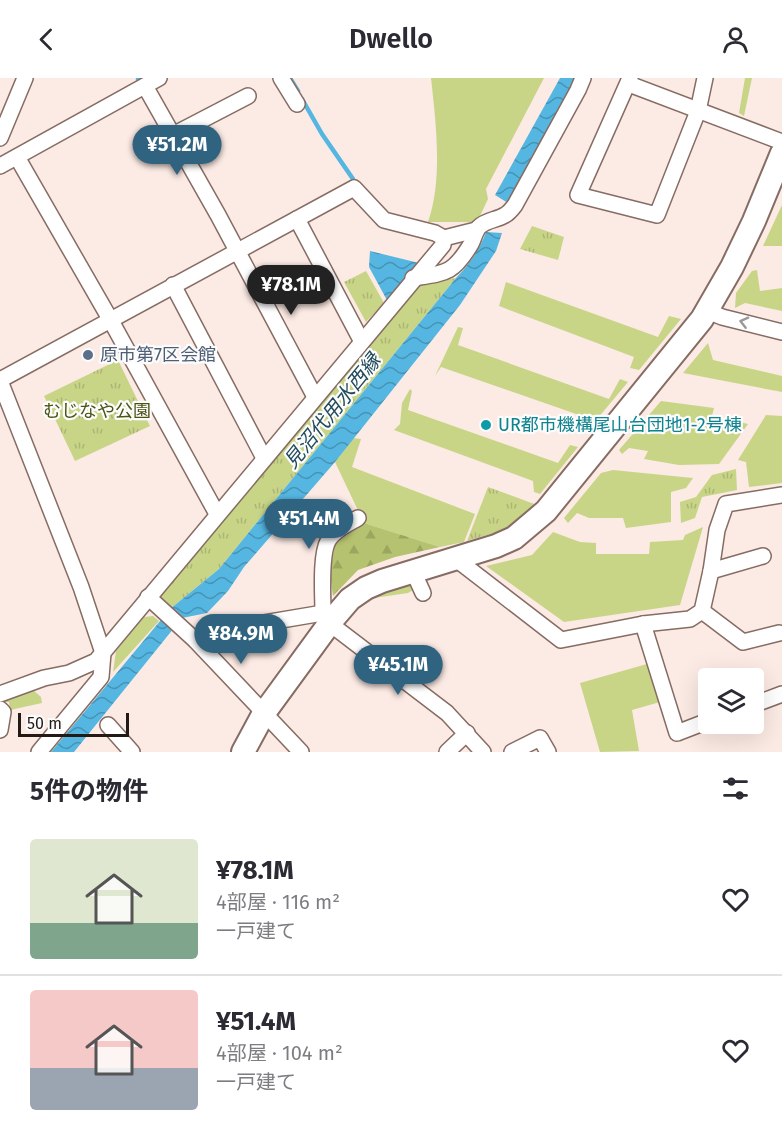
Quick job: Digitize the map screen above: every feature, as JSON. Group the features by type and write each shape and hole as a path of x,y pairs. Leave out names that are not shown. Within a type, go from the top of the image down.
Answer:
{"street":[{"path":"0,138 26,78"},
{"path":"0,166 159,78"},
{"path":"281,78 297,104"},
{"path":"413,278 444,273 453,268 461,260 476,230 482,224 507,215 515,205 578,90 582,78"},
{"path":"705,78 698,111 657,215 578,195 630,81 698,111 782,142"},
{"path":"145,86 315,397"},
{"path":"173,135 248,96"},
{"path":"243,752 264,713 328,619 350,599 382,580 456,559 514,538 546,511 650,386 707,311 754,221 782,153"},
{"path":"17,157 110,319 217,514"},
{"path":"39,752 101,677 104,653 81,587 0,380 354,188 384,220 435,233 444,238 476,230"},
{"path":"297,219 362,340"},
{"path":"0,693 44,678 59,676 96,661 154,602 217,514 442,245 444,238"},
{"path":"173,285 264,458"},
{"path":"707,311 782,332"},
{"path":"456,559 561,640 643,624 690,619 702,610 717,530 726,504 782,495"},
{"path":"358,518 333,534 327,542 322,579 328,619 447,713 483,752"},
{"path":"711,571 764,556"},
{"path":"413,571 423,593"},
{"path":"154,602 190,635 301,752"},
{"path":"702,610 743,642 778,633"},
{"path":"190,635 328,619"},
{"path":"643,624 677,733 698,726"},
{"path":"764,701 782,694"},
{"path":"0,709 3,712 0,730"},
{"path":"108,724 132,752"},
{"path":"447,752 467,733"},
{"path":"512,752 540,738 548,752"}],"green space":[{"path":"431,78 544,78 486,189 488,199 479,218 472,222 428,222 436,188 437,170"},
{"path":"745,78 752,78 744,116 739,113"},
{"path":"782,205 782,246 763,246"},
{"path":"532,226 564,237 558,260 520,249"},
{"path":"757,270 760,291 782,288 782,311 745,303 735,308 736,293 752,271"},
{"path":"366,271 384,303 366,322 344,282"},
{"path":"456,278 219,569 170,609 152,593 410,282"},
{"path":"506,282 658,337 669,316 681,319 639,370 630,368 634,357 499,306"},
{"path":"458,327 463,328 458,345 609,399 620,379 628,382 587,431 581,429 582,416 441,367 435,376"},
{"path":"708,343 713,360 782,376 782,392 683,373"},
{"name":"むじなや公園","path":"118,360 150,426 75,461 44,396"},
{"path":"410,389 412,391 408,410 558,463 570,445 578,447 540,494 534,492 533,481 394,430 400,424 402,403"},
{"path":"661,401 714,408 712,416 748,424 719,464 679,465 644,459 648,451 629,448 622,454 619,450"},
{"path":"766,415 782,416 782,483 749,487 746,462 738,460"},
{"path":"353,438 361,439 352,467 475,514 464,542 440,547 364,523 335,462"},
{"path":"736,469 737,490 702,497 695,518 681,523 680,502 696,497 712,475"},
{"path":"613,470 693,478 686,488 671,492 671,522 626,528 623,518 589,518 577,513 568,523 564,518 601,473"},
{"path":"488,487 537,505 514,527 467,541"},
{"path":"364,523 440,547 395,557 358,570 333,596 330,574 335,544"},
{"path":"703,527 680,605 564,622 486,566 532,555 553,532 580,542 596,543 596,554 649,554 650,542 683,540 685,535"},
{"path":"410,581 413,590 408,593 367,599"},
{"path":"153,616 159,621 113,672 116,651 144,617"},
{"path":"647,664 660,702 632,710 639,751 600,752 580,683"},
{"path":"33,690 41,697 42,703 10,710 9,702 0,702 0,696"}],"water":[{"path":"560,78 577,78 508,203 495,195"},
{"path":"486,232 502,233 496,251 460,305 335,462 244,567 228,591 207,613 182,618 74,752 51,752 170,609 219,569 466,267"},
{"path":"370,251 419,263 388,302 369,267"}],"waterway":[{"path":"290,78 298,91"},
{"path":"302,99 322,134 353,179"}],"place":[{"name":"原市第7区会館","path":"88,355"},
{"name":"UR都市機構尾山台団地1-2号棟","path":"486,425"}],"water label":[{"name":"見沼代用水西縁","path":"332,411"}]}
